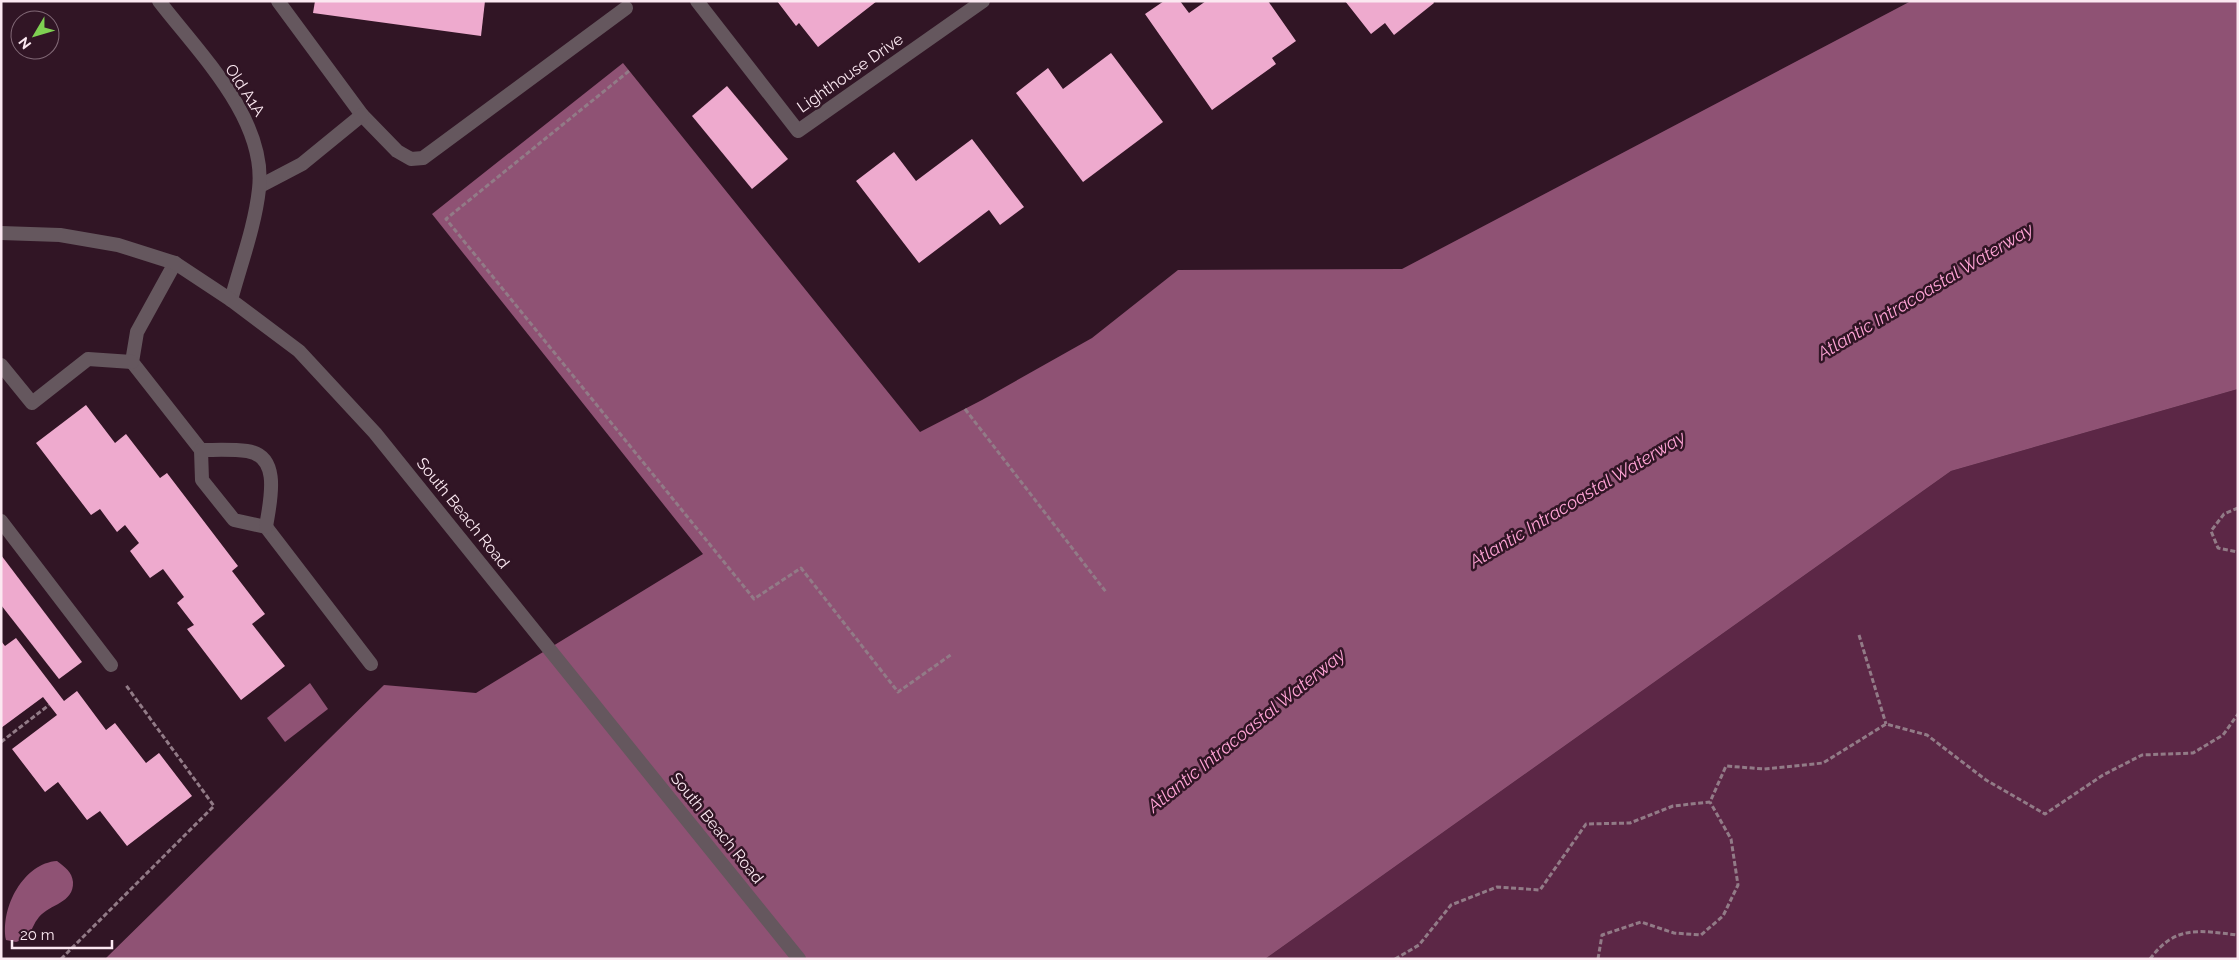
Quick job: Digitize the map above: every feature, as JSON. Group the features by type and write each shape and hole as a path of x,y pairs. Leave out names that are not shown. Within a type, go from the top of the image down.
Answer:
{"street":[{"name":"Old A1A","path":"159,1 245,115 254,138 259,162 260,186 256,210 231,300"},
{"path":"278,1 362,114 396,152 411,159 423,158 626,8"},
{"name":"Lighthouse Drive","path":"697,1 798,131 983,1"},
{"path":"260,186 302,164 362,114"},
{"name":"South Beach Road","path":"1,233 70,237 118,245 175,263 231,300 299,351 375,433 490,573 799,959"},
{"path":"175,263 137,332 132,362 201,450 202,480 234,520 266,527 371,664"},
{"path":"1,365 32,403 88,359 132,362"},
{"path":"201,450 250,451 265,461 272,481 266,527"},
{"path":"1,521 111,665"}],"path":[{"path":"629,71 446,219 754,599 801,568 898,692 952,654"},
{"path":"965,409 1106,592"},
{"path":"2238,508 2224,514 2211,530 2218,548 2238,552"},
{"path":"1859,635 1886,724"},
{"path":"60,959 214,806 111,665"},
{"path":"1,742 49,705"},
{"path":"1710,802 1726,766 1764,769 1822,763 1886,724 1926,735 1986,780 2045,814 2103,775 2142,755 2193,753 2223,735 2238,714"},
{"path":"1395,959 1419,945 1451,905 1497,887 1540,890 1586,824 1630,822 1673,806 1710,802"},
{"path":"1598,959 1602,935 1641,922 1674,933 1701,935 1723,916 1738,885 1731,839 1710,802"},
{"path":"2150,959 2159,947 2189,930 2238,935"}],"shaded area":[{"path":"2238,389 2238,959 1265,959 1951,471"}],"water":[{"name":"Atlantic Intracoastal Waterway","path":"1911,1 2238,1 2238,389 1951,471 1265,959 105,959 384,685 476,693 703,554 432,214 623,63 920,432 982,400 1092,338 1178,270 1402,269"},
{"path":"310,683 328,709 285,742 267,718"},
{"path":"57,861 71,875 73,882 70,894 66,899 39,917 28,938 16,942 6,940 7,914 17,889 34,870 45,864"}],"building":[{"path":"315,1 485,1 481,36 313,13"},
{"path":"777,1 877,1 818,47 799,23 796,26"},
{"path":"1164,1 1180,1 1189,13 1206,1 1268,1 1296,41 1272,58 1276,64 1212,110 1145,14"},
{"path":"1345,1 1433,1 1434,3 1394,35 1385,23 1371,34"},
{"path":"1111,53 1163,122 1083,182 1016,93 1048,68 1063,89"},
{"path":"727,86 788,159 752,189 692,116"},
{"path":"972,139 1024,207 1000,225 989,210 919,263 856,181 894,152 916,181"},
{"path":"86,405 115,443 126,434 160,478 167,473 238,566 232,571 265,614 252,624 285,666 241,700 187,629 194,625 177,603 184,597 163,569 150,578 130,551 139,543 125,525 117,532 100,509 91,515 36,443"},
{"path":"1,555 82,662 59,679 1,605"},
{"path":"16,638 64,701 77,691 106,730 115,723 146,763 159,753 192,796 127,846 100,811 87,820 58,782 45,792 12,749 57,715 43,697 1,728 1,641 5,646"}]}
